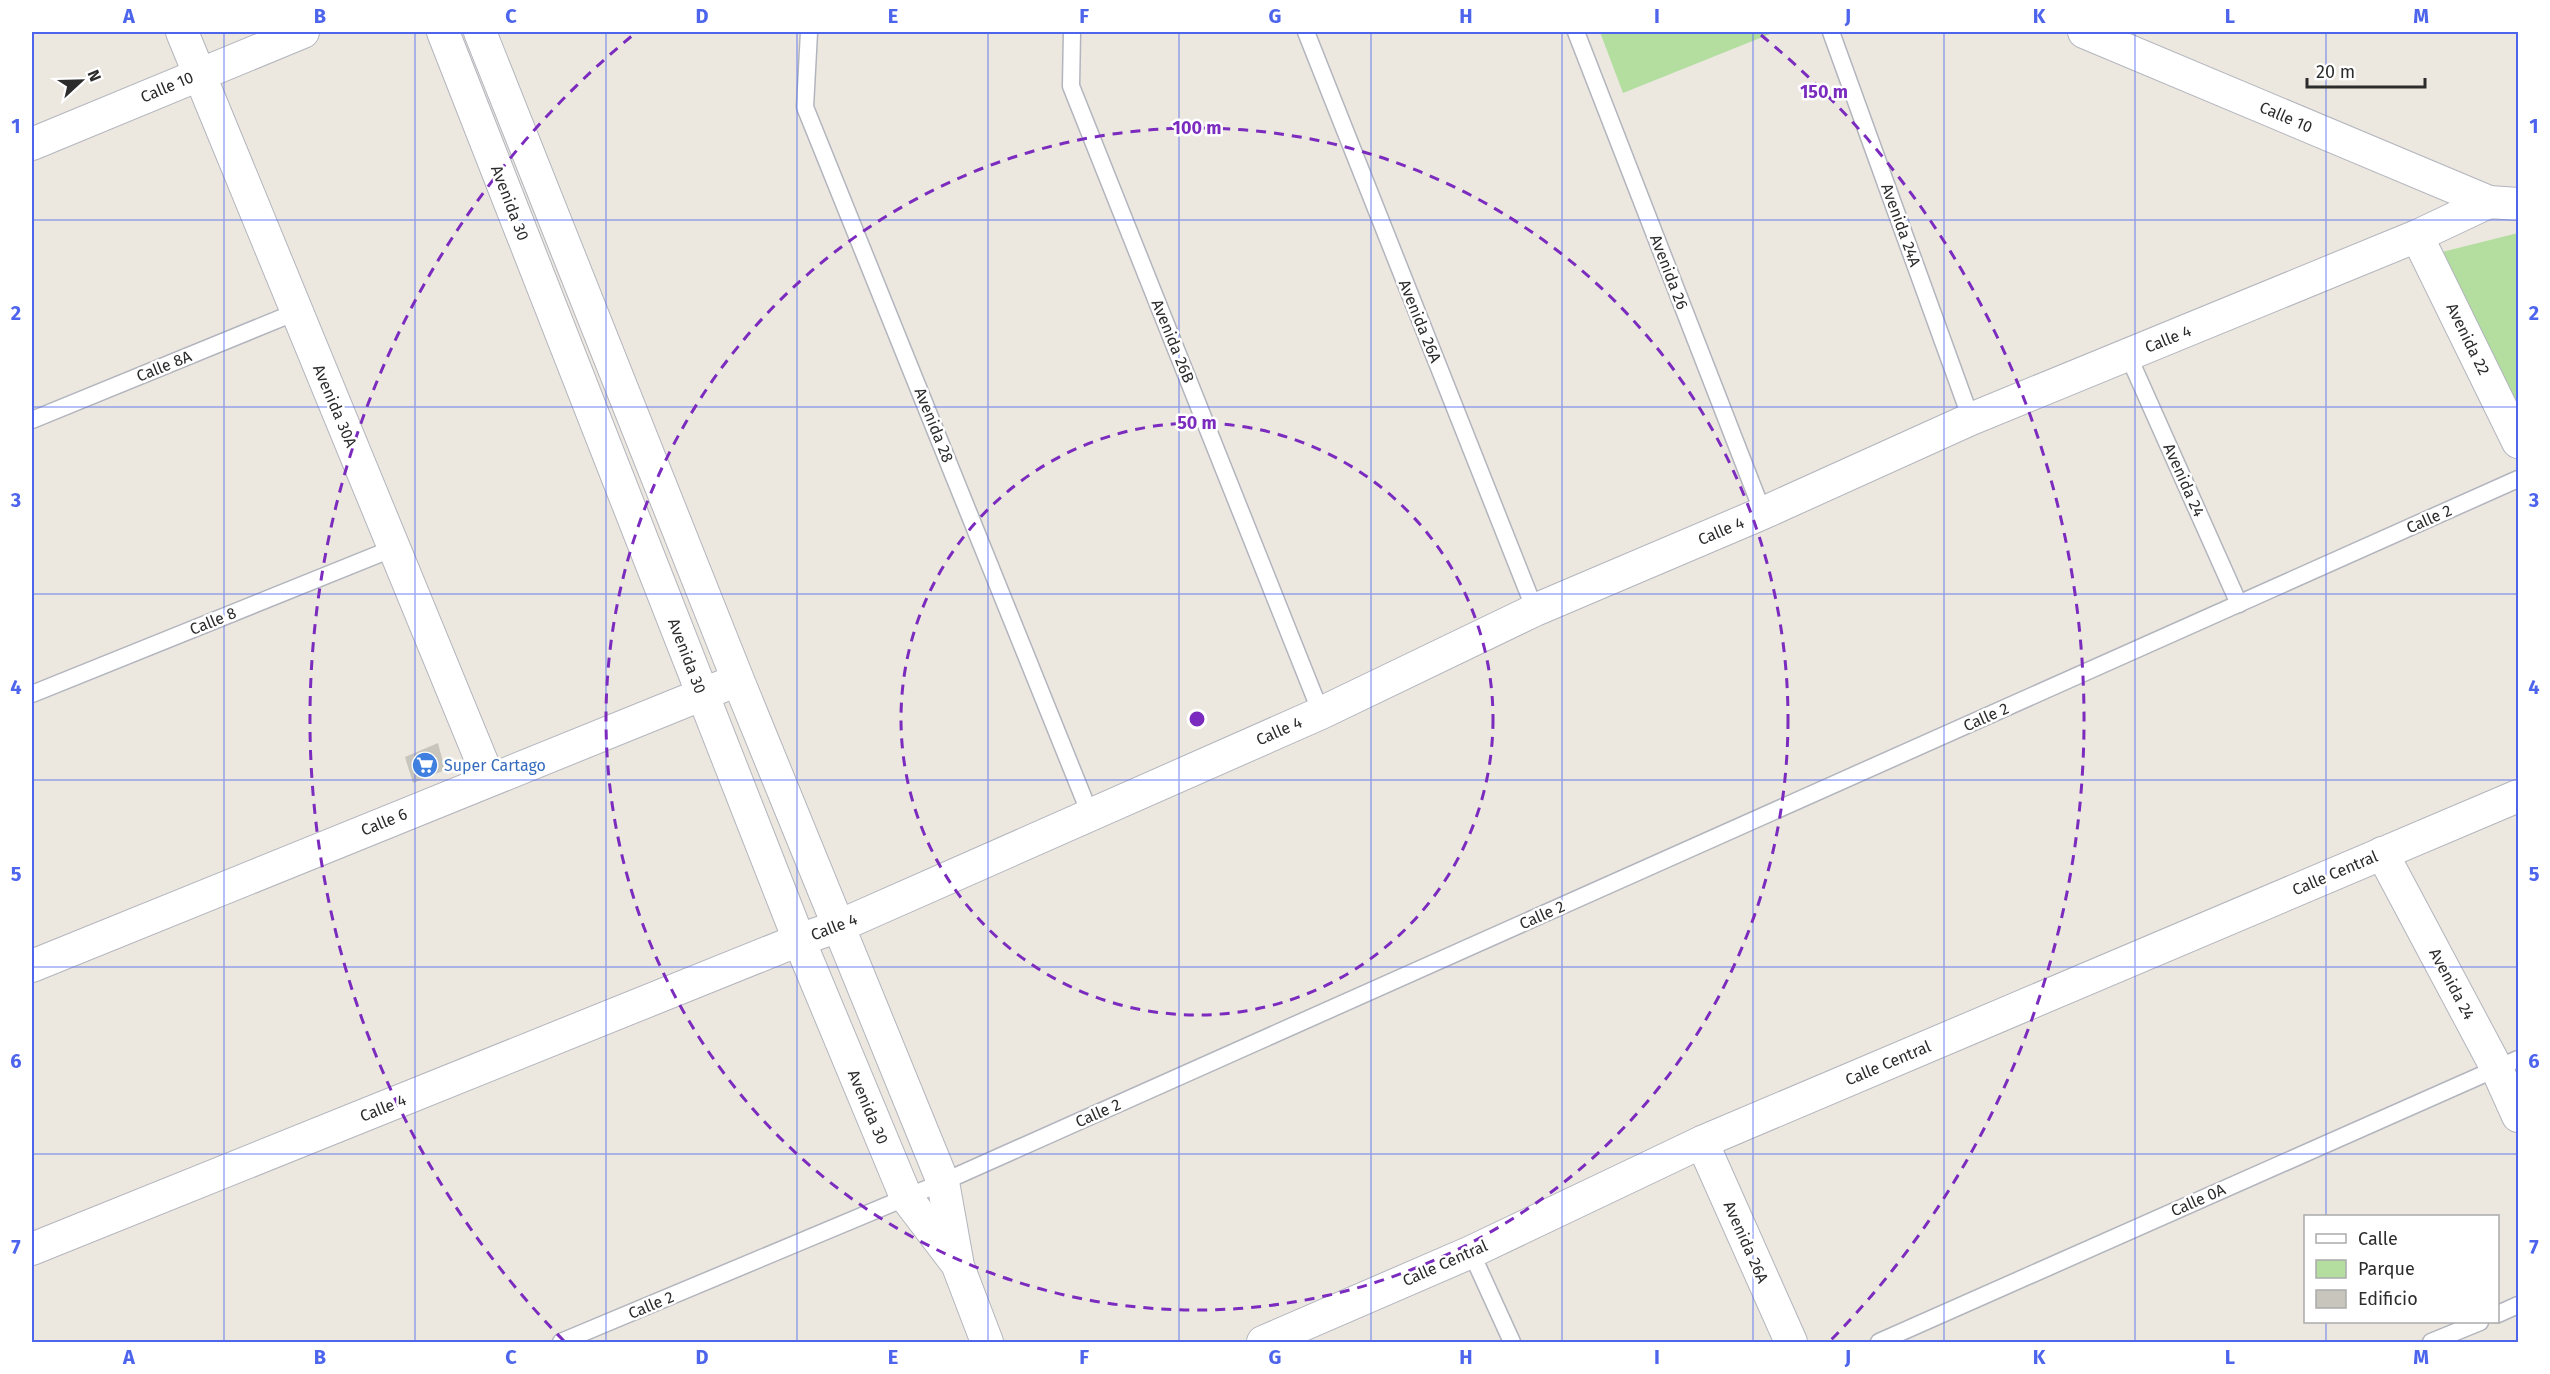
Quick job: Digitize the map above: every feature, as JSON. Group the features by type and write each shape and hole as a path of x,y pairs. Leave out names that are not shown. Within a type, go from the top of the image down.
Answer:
{"street":[{"name":"Avenida 30A","path":"182,32 489,779"},
{"name":"Calle 10","path":"32,144 199,73 303,32"},
{"name":"Avenida 30","path":"443,32 799,940 906,1197 958,1266"},
{"name":"Avenida 30","path":"480,32 738,680 943,1182 958,1266 987,1342"},
{"name":"Calle 10","path":"2084,32 2504,203"},
{"name":"Calle 4","path":"32,1249 838,926 1321,713 1535,610 1763,513 1971,420 2417,236 2504,203"},
{"name":"Avenida 22","path":"2417,236 2518,442"},
{"name":"Calle 6","path":"32,966 738,680"},
{"name":"Calle Central","path":"1263,1342 1471,1252 1702,1142 2518,796"},
{"name":"Avenida 24","path":"2382,853 2507,1063 2518,1116"},
{"name":"Avenida 26A","path":"1702,1142 1791,1342"}],"lane":[{"name":"Avenida 28","path":"809,32 805,107 1090,814"},
{"name":"Avenida 26B","path":"1072,32 1071,86 1321,713"},
{"name":"Avenida 26A","path":"1306,32 1535,610"},
{"name":"Avenida 26","path":"1576,32 1763,513"},
{"name":"Avenida 24A","path":"1831,32 1971,420"},
{"name":"Calle 8A","path":"32,420 296,312"},
{"name":"Avenida 24","path":"2128,355 2240,604"},
{"name":"Calle 2","path":"561,1342 943,1182 2518,479"},
{"name":"Calle 8","path":"32,694 394,548"},
{"name":"Calle 0A","path":"1879,1342 2507,1063"},
{"path":"1471,1252 1512,1342"},
{"path":"2499,1314 2518,1305"},
{"path":"2431,1342 2478,1323"}],"green space":[{"path":"1600,32 1775,32 1623,93"},
{"path":"2518,233 2518,421 2442,252"}],"building":[{"name":"Super Cartago","path":"438,743 445,770 413,783 405,757"}],"place":[{"name":"Super Cartago","path":"425,765"}]}
